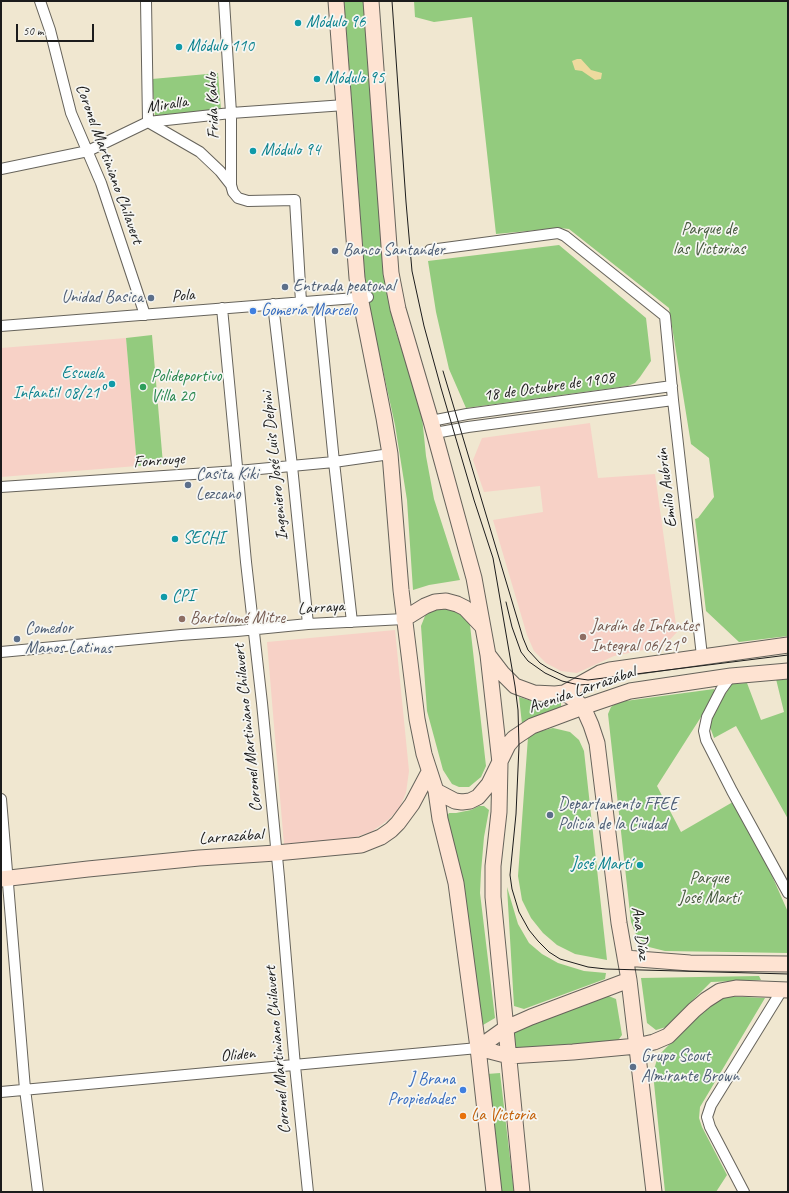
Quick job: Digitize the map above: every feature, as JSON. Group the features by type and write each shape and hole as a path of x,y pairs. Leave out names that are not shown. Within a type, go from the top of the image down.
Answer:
{"main road":[{"path":"336,1 357,278 364,297 390,454 404,618 416,719 419,736 436,792 440,819 456,883 478,1048 494,1192"},
{"path":"371,1 391,273 398,309 433,427 474,578 488,655 500,763 499,806 493,866 493,884 522,1192"},
{"path":"404,618 425,606 435,602 446,601 465,608 484,628"},
{"path":"785,645 787,671"},
{"name":"Avenida Larrazábal","path":"488,655 502,673 515,686 534,693 555,694 564,693 600,673 610,670 785,645"},
{"name":"Avenida Larrazábal","path":"436,792 455,801 462,802 470,801 478,797 484,790 500,763 508,745 519,734 532,726 583,707 630,691 731,676 787,671"},
{"name":"Ana Díaz","path":"564,693 583,707 591,725 598,752 618,916 629,980 654,1192"},
{"name":"Larrazábal","path":"5,878 175,861 351,846 371,842 391,830 406,814 429,772"},
{"path":"625,958 690,962 788,964"},
{"path":"772,964 765,974 767,984 780,990"},
{"path":"478,1048 506,1028 629,980"},
{"path":"478,1048 508,1056 637,1046 654,1042 668,1036 709,997 720,991 736,988 753,990 780,990"}],"street":[{"name":"Coronel Martiniano Chilavert","path":"40,1 50,30 71,113 101,183 145,315"},
{"path":"146,1 148,122 200,152 220,171 231,185 233,192 238,198 248,201 295,200 301,302"},
{"name":"Frida Kahlo","path":"224,1 230,113 231,185"},
{"name":"Miralla","path":"1,169 88,151 148,122 230,113 344,105"},
{"name":"Emilio Aubrún","path":"430,250 558,233 565,236 665,316 702,656"},
{"name":"Pola","path":"1,326 364,297"},
{"path":"318,300 352,622"},
{"name":"Ingeniero José Luis Delpini","path":"273,304 292,466 308,624"},
{"name":"Coronel Martiniano Chilavert","path":"222,308 253,629 262,704 308,1192"},
{"name":"18 de Octubre de 1908","path":"433,427 467,414 672,386"},
{"name":"18 de Octubre de 1908","path":"433,427 468,427 673,400"},
{"name":"Fonrouge","path":"1,487 238,471 334,462 390,454"},
{"name":"Larraya","path":"1,652 308,624 404,618"},
{"path":"731,676 721,690 707,717 704,731 706,740 732,792 788,892"},
{"path":"1,799 5,878 25,1089 38,1192"},
{"path":"744,1192 710,1127 707,1117 714,1100 780,990"},
{"name":"Oliden","path":"1,1092 478,1048"}],"shaded area":[{"path":"126,338 137,466 1,477 1,348"},
{"path":"590,423 598,478 655,474 677,632 664,646 614,656 577,673 561,671 546,663 534,651 527,635 493,520 543,512 540,486 484,492 473,460 482,438"},
{"path":"395,630 409,771 406,793 399,809 388,820 371,832 353,838 284,845 267,642"}],"green space":[{"path":"344,1 364,1 384,275 395,329 421,407 426,456 434,499 460,580 429,585 413,590 407,500 395,425 370,311 365,277"},
{"name":"Parque de las Victorias","path":"414,1 788,1 788,636 739,642 706,611 695,519 698,518 714,497 709,458 691,444 669,308 569,229 559,228 496,234 472,17 434,22 415,17"},
{"path":"218,73 221,110 155,116 152,79"},
{"path":"559,245 646,318 651,361 635,383 628,386 466,408 449,369 436,312 428,261"},
{"name":"Polideportivo Villa 20","path":"152,335 163,464 137,466 126,338"},
{"path":"446,605 465,616 470,625 486,766 481,777 469,787 459,787 452,784 443,770 427,711 421,626 425,616 431,609"},
{"path":"788,678 788,819 736,726 714,738 710,727 710,717 732,684 747,683 761,720 784,712 776,679"},
{"name":"Parque José Martí","path":"714,689 715,695 657,786 681,832 738,799 788,912 788,953 665,951 649,947 637,937 631,922 608,714 611,707 618,702"},
{"path":"519,697 535,702 557,700 561,702 561,708 522,724"},
{"path":"553,728 570,732 579,740 584,751 607,960 575,954 557,945 543,933 531,918 522,900 518,876 528,737 537,732"},
{"path":"479,806 484,806 489,810 484,837 480,893 495,1018 483,1025 462,884 446,818 449,813 471,810"},
{"path":"507,887 518,924 529,943 542,954 558,963 584,971 606,973 605,979 524,1009 514,1006"},
{"path":"759,976 761,980 711,982 666,1027 656,1030 647,1023 641,978"},
{"path":"606,995 616,999 622,1035 616,1043 520,1052 515,1048 514,1030"},
{"path":"724,996 765,998 700,1107 699,1118 702,1127 727,1175 716,1192 665,1192 653,1073 658,1056 713,1000"},
{"path":"500,1073 514,1192 500,1192 487,1074"}],"sand":[{"path":"581,59 591,70 602,73 601,79 595,80 582,71 575,70 572,61"}],"tram line":[{"path":"392,1 412,271 424,326 441,388 474,500 493,558 515,686 518,710 519,746 516,814 510,875 512,889 519,912 529,930 549,952 560,959 588,967 606,969 788,974"},
{"path":"443,371 523,638 528,650 540,663 567,677 588,680 788,655"},
{"path":"506,602 512,627 521,652 528,661 545,673 562,681 579,685 596,684"}],"place":[{"name":"Módulo 96","path":"298,23"},
{"name":"Módulo 110","path":"179,47"},
{"name":"Módulo 95","path":"317,79"},
{"name":"Módulo 94","path":"253,151"},
{"name":"Banco Santander","path":"335,251"},
{"name":"Entrada peatonal","path":"285,287"},
{"name":"Unidad Basica","path":"151,298"},
{"name":"Gomería Marcelo","path":"253,311"},
{"name":"Escuela Infantil 08/21°","path":"112,384"},
{"name":"Polideportivo Villa 20","path":"143,387"},
{"name":"Casita Kiki Lezcano","path":"188,485"},
{"name":"SECHI","path":"175,539"},
{"name":"CPI","path":"164,597"},
{"name":"Bartolomé Mitre","path":"182,619"},
{"name":"Jardín de Infantes Integral 06/21°","path":"583,637"},
{"name":"Comedor Manos Latinas","path":"17,639"},
{"name":"Departamento FFEE Policía de la Ciudad","path":"550,815"},
{"name":"José Martí","path":"640,865"},
{"name":"Grupo Scout Almirante Brown","path":"633,1067"},
{"name":"J Brana Propiedades","path":"463,1090"},
{"name":"La Victoria","path":"463,1116"}]}
